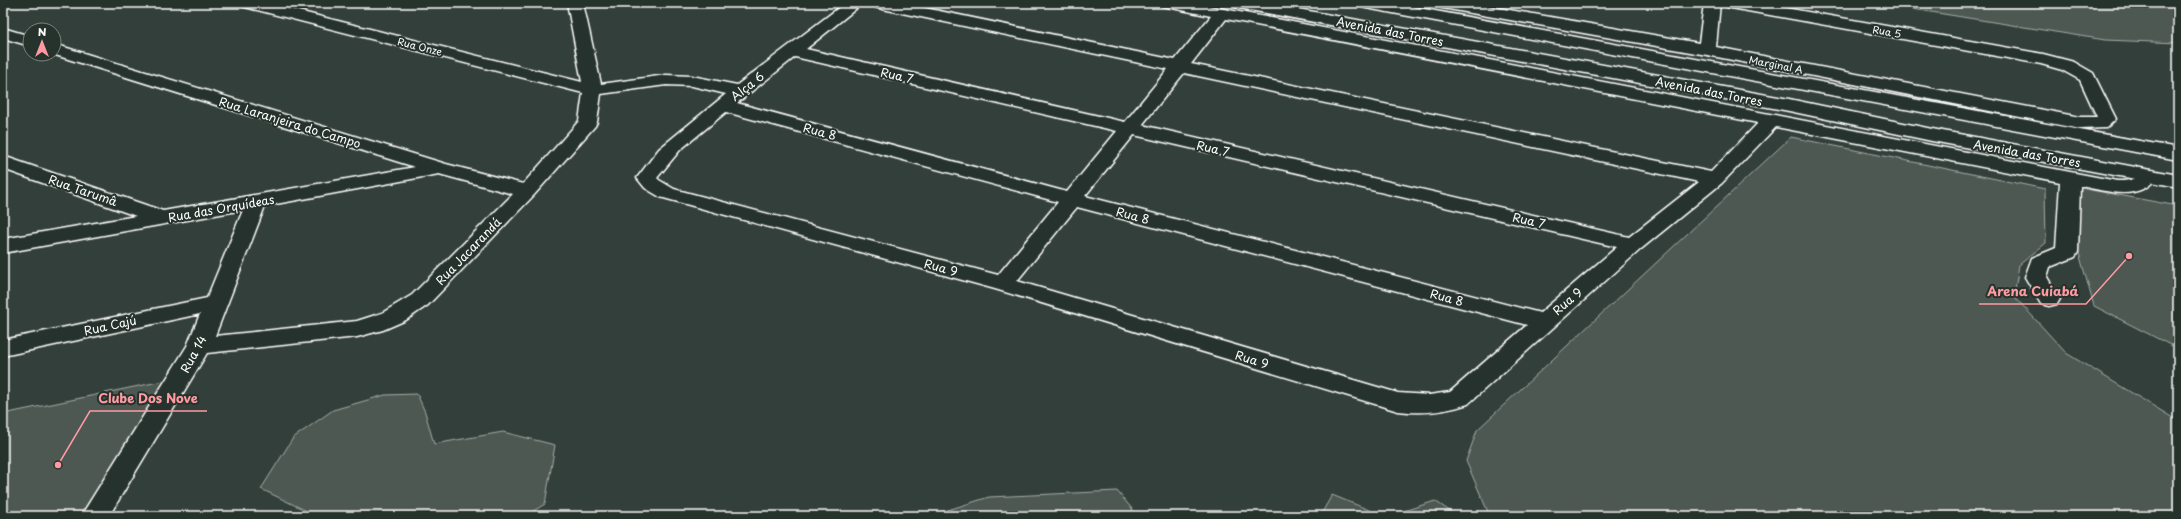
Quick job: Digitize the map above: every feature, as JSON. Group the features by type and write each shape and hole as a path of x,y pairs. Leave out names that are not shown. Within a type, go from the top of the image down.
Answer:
{"street":[{"name":"Rua Onze","path":"247,3 593,90"},
{"name":"Rua Jacarandá","path":"199,346 357,329 379,324 403,312 420,300 527,191 588,122 593,90 575,3"},
{"name":"Alça 6","path":"648,178 661,158 739,91 854,3"},
{"path":"878,3 1715,179"},
{"path":"1168,3 2117,187 2137,186 2149,175"},
{"name":"Avenida das Torres","path":"1240,3 2178,181"},
{"name":"Avenida das Torres","path":"1366,3 2178,154"},
{"name":"Marginal A","path":"1443,3 1707,50 2080,123 2099,124 2107,119"},
{"path":"1707,50 1712,3"},
{"name":"Rua 5","path":"1731,3 2043,59 2068,66 2087,77 2107,119"},
{"path":"1003,284 1222,14"},
{"path":"3,33 22,39"},
{"name":"Rua Laranjeira do Campo","path":"62,51 439,168 527,191"},
{"name":"Rua 7","path":"793,51 1633,244"},
{"path":"593,90 666,80 692,81 739,91"},
{"path":"1818,112 1844,108 1846,102 1838,91"},
{"name":"Rua 8","path":"723,105 1071,199 1544,322"},
{"path":"1932,135 1928,125 1929,120 1939,109"},
{"name":"Rua 9","path":"648,178 652,184 667,193 1003,284 1398,402 1425,405 1445,404 1459,398 1633,244 1715,179 1771,121"},
{"name":"Rua Tarumâ","path":"3,162 164,218"},
{"name":"Rua das Orquídeas","path":"3,246 256,202 439,168"},
{"path":"2049,299 2036,277 2040,263 2067,252 2070,178"},
{"name":"Rua 14","path":"95,516 199,346 256,202"},
{"name":"Rua Cajú","path":"3,348 217,303"}],"shaded area":[{"path":"1875,3 2178,3 2178,43 2105,40"},
{"path":"1791,137 2045,189 2046,243 2019,265 2014,296 2066,353 2178,421 2178,516 1497,516 1488,512 1466,461 1477,430"},
{"path":"2080,188 2178,206 2178,349 2094,306 2062,193"},
{"path":"168,380 81,516 3,516 3,414"},
{"path":"417,394 425,412 434,444 503,432 555,445 545,504 525,516 317,516 261,489 293,438 333,410 385,395"},
{"path":"1117,491 1138,516 929,516 989,497"},
{"path":"1332,495 1384,516 1320,516"},
{"path":"1435,501 1457,516 1388,516"}],"place":[{"name":"Arena Cuiabá","path":"2129,256"},
{"name":"Clube Dos Nove","path":"58,465"}]}
